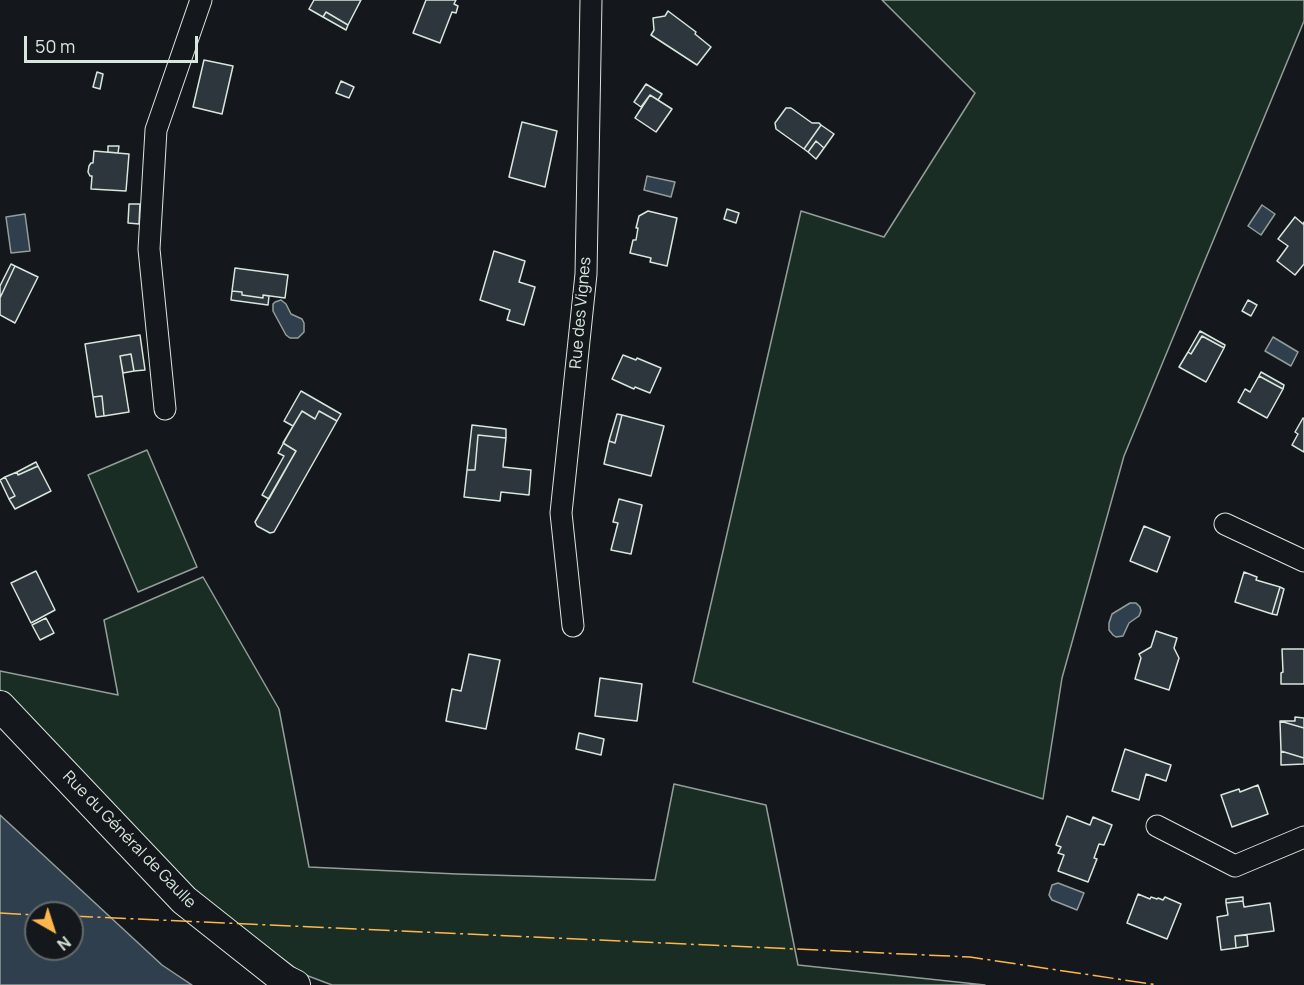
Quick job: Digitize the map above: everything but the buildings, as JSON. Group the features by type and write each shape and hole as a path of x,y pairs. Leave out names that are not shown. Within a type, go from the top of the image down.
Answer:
{"main road":[{"name":"Rue du Général de Gaulle","path":"0,706 184,900 285,980 295,985"}],"street":[{"path":"165,409 149,249 156,130 201,0"},
{"name":"Rue des Vignes","path":"573,626 561,513 586,274 591,0"},
{"path":"1225,524 1304,561"},
{"path":"1157,826 1235,866 1304,837"}],"green space":[{"path":"882,0 1304,0 1304,21 1124,456 1062,678 1043,799 693,682 801,211 884,237 975,93"},
{"path":"147,450 197,567 138,592 88,475"},
{"path":"203,577 279,709 309,867 655,880 674,784 766,805 798,965 985,985 332,985 303,974 204,899 0,690 0,671 118,695 104,620"}],"water":[{"path":"647,176 675,182 671,197 644,190"},
{"path":"1262,205 1275,214 1261,235 1248,226"},
{"path":"25,214 30,251 11,253 6,217"},
{"path":"281,300 291,314 302,319 304,323 304,332 298,338 290,338 286,335 273,311 273,304"},
{"path":"1273,337 1298,352 1291,366 1265,351"},
{"path":"1130,603 1136,603 1140,607 1139,616 1129,623 1123,636 1116,637 1109,630 1112,614"},
{"path":"0,815 162,965 192,985 0,985"},
{"path":"1058,883 1084,893 1077,910 1052,900 1049,895 1052,885"}],"power":[{"path":"0,913 24,914"},
{"path":"84,917 970,957 1158,985"}]}
